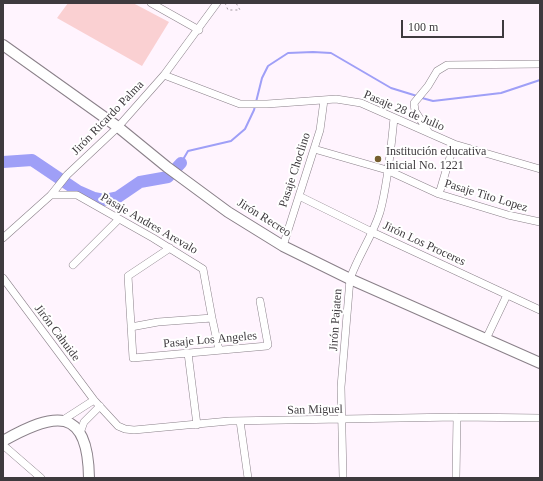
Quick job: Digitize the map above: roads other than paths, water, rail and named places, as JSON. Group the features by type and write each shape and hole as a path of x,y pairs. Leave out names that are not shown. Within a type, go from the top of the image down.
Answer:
{"main road":[{"name":"Jirón Recreo","path":"4,48 118,127 167,167 228,212 283,246 350,279 540,363"},
{"path":"3,441 40,422 63,420 69,422 80,433 89,457 89,478"}],"street":[{"path":"151,3 199,30"},
{"name":"Jirón Ricardo Palma","path":"3,238 51,194 67,175 118,127 164,75 199,30 217,3"},
{"path":"430,135 419,120 415,111 414,102 428,86 438,71 447,65 540,64"},
{"name":"Pasaje 28 de Julio","path":"164,75 240,104 267,104 324,100 342,100 360,103 430,135 454,144 540,169"},
{"name":"Pasaje Choclino","path":"283,246 320,130 324,100"},
{"name":"Jirón Pajaten","path":"343,478 343,420 341,387 350,279 380,211 394,118"},
{"path":"439,194 454,144"},
{"name":"Pasaje Tito Lopez","path":"314,149 387,170 439,194 508,215 540,222"},
{"name":"Pasaje Andres Arevalo","path":"51,194 75,194 170,248 203,269 219,350"},
{"name":"Jirón Los Proceres","path":"300,196 372,232 540,310"},
{"path":"73,265 119,219"},
{"path":"170,248 128,276 131,327 158,322 212,318"},
{"name":"Jirón Cahuide","path":"3,278 94,400"},
{"path":"486,339 507,295"},
{"name":"Pasaje Los Angeles","path":"131,327 132,358 268,345 260,301"},
{"path":"188,353 197,425"},
{"path":"63,420 94,400"},
{"name":"San Miguel","path":"94,400 118,426 127,430 240,421 457,417 540,418"},
{"path":"80,433 84,422 100,406"},
{"path":"456,478 457,417"},
{"path":"240,421 248,478"},
{"path":"3,445 41,478"}],"waterway":[{"path":"181,163 188,151 231,141 245,129 254,110 262,78 268,66 288,53 331,53 391,88 417,96"},
{"path":"422,98 433,101 501,93 540,80"},
{"path":"3,162 32,160 78,191 94,198 104,200 118,197 140,182 168,177 181,163"}],"place":[{"name":"Institución educativa inicial No. 1221","path":"378,159"}]}
